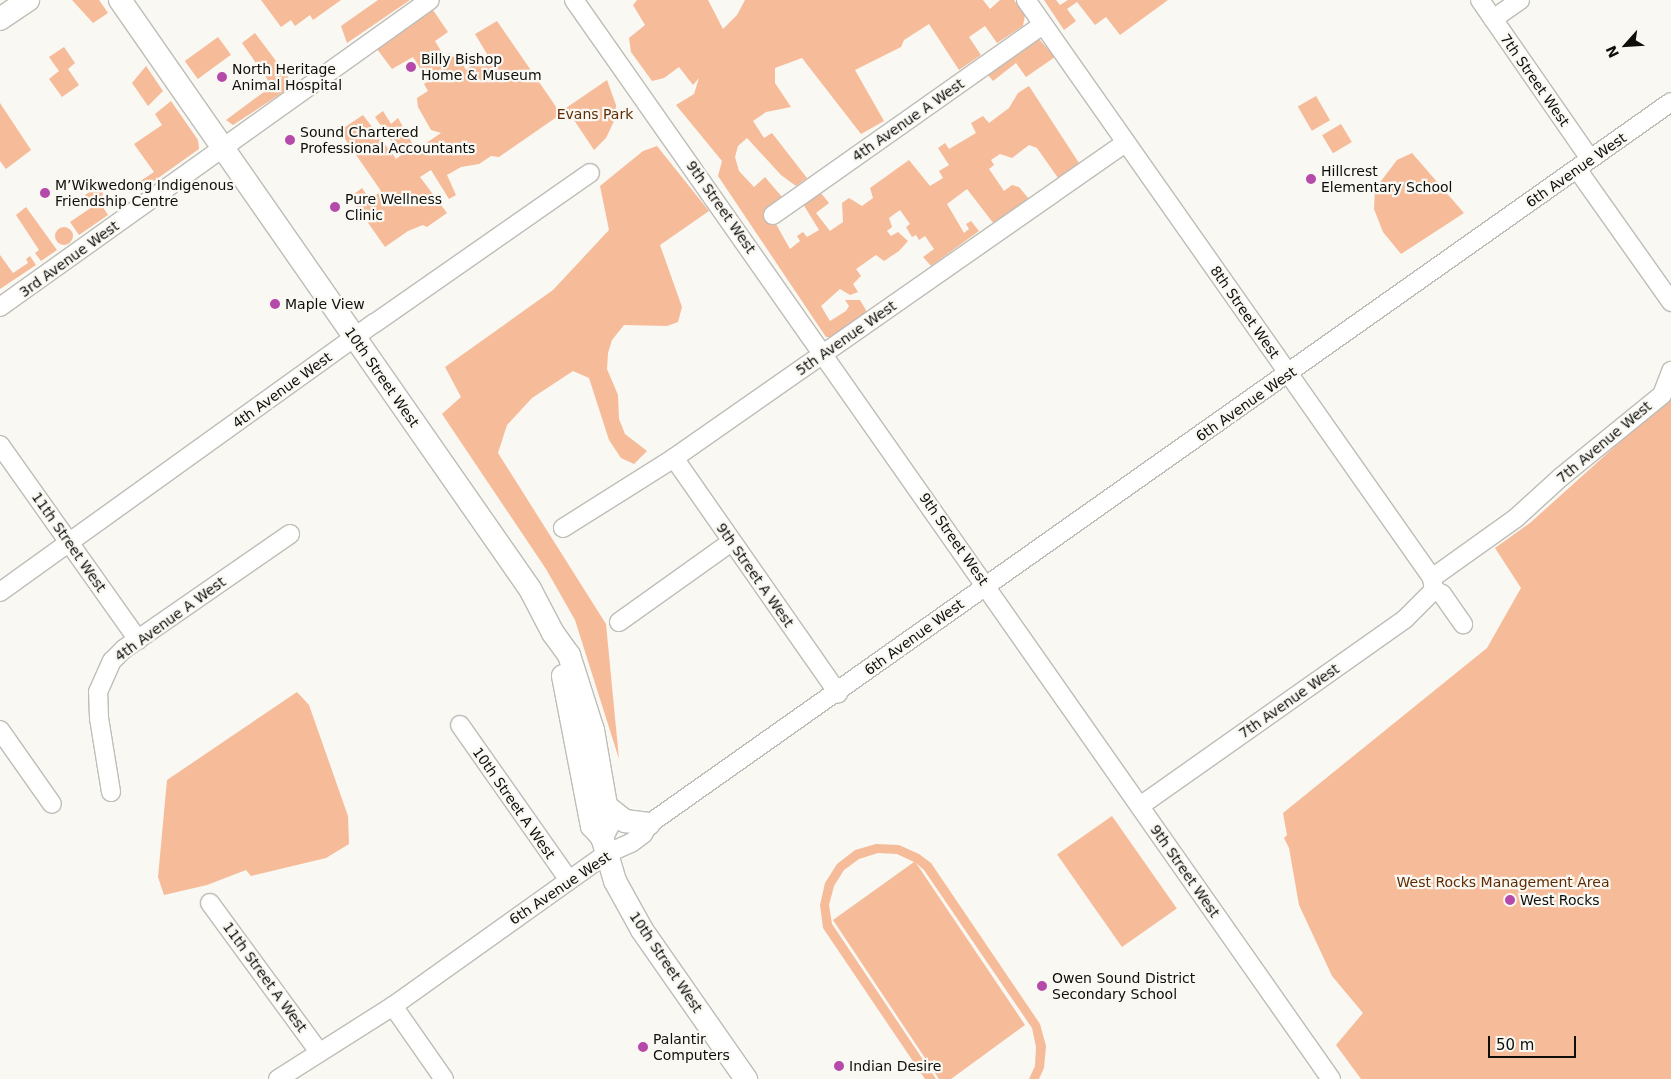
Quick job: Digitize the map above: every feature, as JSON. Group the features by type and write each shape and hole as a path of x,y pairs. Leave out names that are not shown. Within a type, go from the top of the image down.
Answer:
{"main road":[{"path":"0,20 28,0"},
{"name":"10th Street West","path":"120,0 530,589 553,634 569,655 587,704 607,807 609,823 604,846"},
{"name":"10th Street West","path":"553,634 571,706 592,826 604,846 616,881 642,930 746,1079"},
{"path":"607,807 625,821 649,824"}],"street":[{"name":"3rd Avenue West","path":"0,308 430,0"},
{"name":"9th Street West","path":"574,0 1331,1079"},
{"name":"8th Street West","path":"1026,0 1462,624"},
{"name":"7th Street West","path":"1480,0 1583,164"},
{"path":"1493,19 1520,0"},
{"name":"4th Avenue A West","path":"773,215 1042,24"},
{"name":"6th Avenue West","path":"278,1079 393,1006 569,880 604,846 631,843 649,824 838,693 986,585 1288,374 1671,102"},
{"name":"5th Avenue West","path":"563,528 674,458 1125,142"},
{"path":"1583,164 1671,302"},
{"name":"4th Avenue West","path":"0,592 354,337 590,173"},
{"name":"7th Avenue West","path":"1140,806 1405,619 1428,600 1433,584 1516,518 1561,477 1662,394 1671,372"},
{"name":"11th Street West","path":"0,445 138,640"},
{"name":"9th Street A West","path":"674,458 838,693"},
{"name":"4th Avenue A West","path":"111,792 99,718 98,692 112,661 138,640 290,534"},
{"path":"619,622 731,542"},
{"name":"10th Street A West","path":"460,725 569,880"},
{"path":"0,730 52,804"},
{"name":"11th Street A West","path":"210,903 319,1052"},
{"path":"393,1006 444,1079"}],"green space":[{"path":"72,0 99,0 108,13 93,23"},
{"path":"261,0 341,0 313,20 310,15 295,26 291,20 281,27"},
{"path":"378,0 410,0 347,43 341,26"},
{"path":"637,0 708,0 723,29 737,15 745,0 983,0 990,9 1000,0 1014,0 1025,15 1023,26 997,43 985,26 969,37 981,55 959,70 929,24 904,40 901,47 855,70 884,121 861,134 802,58 775,68 775,83 791,107 766,112 753,121 764,138 772,133 807,178 796,186 781,175 747,138 738,146 735,157 739,171 754,187 765,177 782,197 767,208 790,249 800,241 797,236 803,232 807,237 819,230 803,204 820,192 829,203 816,213 830,231 843,222 842,203 849,198 862,206 873,198 870,188 909,160 930,186 943,178 939,171 949,165 938,148 945,143 949,149 976,133 971,123 983,116 989,123 1009,108 1018,93 1029,86 1079,163 1058,178 1037,148 1029,145 1012,158 1000,154 991,160 994,165 989,169 1004,191 1012,185 1019,187 1029,199 994,224 967,189 947,204 964,233 969,229 966,224 971,221 979,231 931,266 923,257 934,249 925,236 919,240 916,235 912,237 906,227 910,224 900,210 889,218 892,227 887,231 891,236 898,232 908,241 899,251 884,261 876,255 856,269 861,276 853,284 858,292 850,295 840,289 821,306 830,321 846,311 849,306 845,300 860,300 867,312 831,337 826,337 718,176 722,161 676,105 694,94 699,78 693,85 679,67 664,78 652,81 631,52 629,38 645,25 633,5"},
{"path":"1044,0 1056,0 1060,5 1068,0 1168,0 1120,35 1106,17 1095,25 1077,2 1067,9 1076,21 1064,30"},
{"path":"433,10 448,32 435,41 444,56 450,53 453,57 458,54 466,70 487,54 475,34 497,21 561,114 499,157 491,156 479,164 461,167 447,175 456,195 449,199 431,170 420,177 447,213 427,227 423,225 408,231 385,247 350,197 362,188 370,200 381,191 343,136 345,127 363,115 396,159 404,153 395,140 392,142 375,117 383,111 391,124 398,118 416,150 441,133 431,130 418,107 417,98 428,91 424,84 428,81 413,57 392,69 377,49"},
{"path":"255,33 294,85 233,125 226,120 272,86 242,43"},
{"path":"218,37 231,55 198,79 185,61"},
{"path":"1039,39 1055,57 1026,77 1016,63 993,81 988,75"},
{"path":"64,47 75,63 68,69 79,85 62,97 49,79 59,71 49,57"},
{"path":"146,66 163,91 148,106 132,83"},
{"name":"Evans Park","path":"607,80 616,105 615,119 606,138 594,150 566,108"},
{"path":"1316,96 1330,120 1312,131 1298,106"},
{"path":"171,101 198,140 199,149 144,188 139,182 154,172 134,144 162,125 155,114"},
{"path":"0,103 31,150 6,169 0,161"},
{"path":"1341,124 1352,142 1333,153 1322,135"},
{"path":"657,146 709,211 660,245 682,307 678,322 667,326 624,325 612,340 608,353 607,369 618,395 619,419 625,434 647,451 634,464 621,458 609,440 589,378 573,371 532,398 507,425 498,453 606,624 619,759 575,620 546,569 442,414 461,397 445,367 553,290 609,230 600,186 643,151"},
{"path":"1412,153 1464,213 1401,254 1383,232 1374,209 1375,189 1397,160"},
{"path":"98,186 103,193 101,204 108,215 79,235 70,222 92,207 85,195"},
{"path":"26,207 57,250 41,261 35,253 39,250 16,215"},
{"path":"60,227 68,227 73,232 71,243 60,245 55,240 55,232"},
{"path":"0,255 13,273 28,263 26,259 30,256 36,265 0,289"},
{"name":"West Rocks Management Area","path":"1671,396 1671,1079 1361,1079 1336,1045 1363,1013 1332,976 1299,905 1289,848 1284,838 1287,835 1283,813 1487,648 1521,588 1495,548 1530,523"},
{"path":"297,692 309,705 348,816 349,844 326,858 251,876 246,870 207,885 164,895 158,877 167,780"},
{"path":"1112,816 1177,909 1122,947 1057,854"},
{"path":"876,844 899,845 919,854 931,863 1040,1024 1046,1046 1044,1068 1039,1079 1029,1079 1035,1066 1036,1047 1032,1028 924,870 916,863 1025,1025 951,1079 939,1079 833,920 914,862 897,854 878,853 859,859 844,870 834,886 829,905 832,924 936,1079 925,1079 823,928 820,905 825,883 837,864 855,850"}],"place":[{"name":"Billy Bishop Home & Museum","path":"411,67"},
{"name":"North Heritage Animal Hospital","path":"222,77"},
{"name":"Sound Chartered Professional Accountants","path":"290,140"},
{"name":"Hillcrest Elementary School","path":"1311,179"},
{"name":"M’Wikwedong Indigenous Friendship Centre","path":"45,193"},
{"name":"Pure Wellness Clinic","path":"335,207"},
{"name":"Maple View","path":"275,304"},
{"name":"West Rocks","path":"1510,900"},
{"name":"Owen Sound District Secondary School","path":"1042,986"},
{"name":"Palantir Computers","path":"643,1047"},
{"name":"Indian Desire","path":"839,1066"}]}
